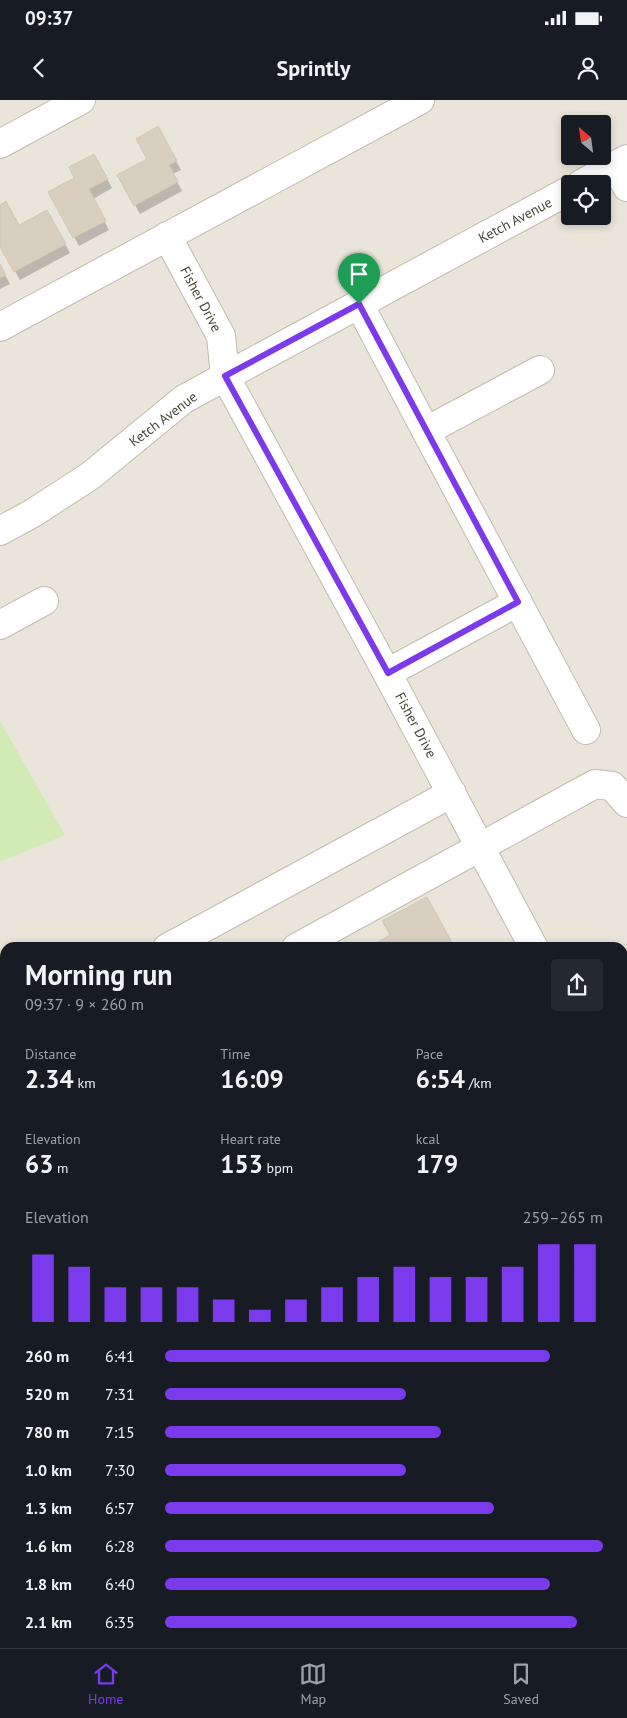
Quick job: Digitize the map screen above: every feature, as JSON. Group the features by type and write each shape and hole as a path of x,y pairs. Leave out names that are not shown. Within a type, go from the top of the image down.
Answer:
{"street":[{"path":"0,144 81,100"},
{"path":"0,327 420,100"},
{"path":"608,175 623,170"},
{"name":"Ketch Avenue","path":"0,531 33,513 90,476 184,399 561,195"},
{"name":"Fisher Drive","path":"167,236 221,336 225,376 388,673 531,942"},
{"path":"359,304 586,730"},
{"path":"426,431 540,370"},
{"path":"0,625 44,601"},
{"path":"388,673 518,602"},
{"path":"307,942 595,784 612,786 627,804"},
{"path":"179,942 452,793"}],"shaded area":[{"path":"0,100 627,100 627,942 0,942"}],"green space":[{"path":"0,721 65,835 0,862"}],"building":[{"path":"158,126 177,161 169,165 178,182 134,206 117,175 147,159 136,139"},
{"path":"94,154 108,179 89,189 106,221 73,238 48,192 74,178 69,167"},
{"path":"6,201 19,225 47,210 66,244 14,272 0,247 0,205"},
{"path":"0,264 6,275 0,278"},
{"path":"427,897 452,942 378,942 390,935 382,921"}],"route":[{"path":"359,304 518,602 388,673 225,376 359,304"}]}
